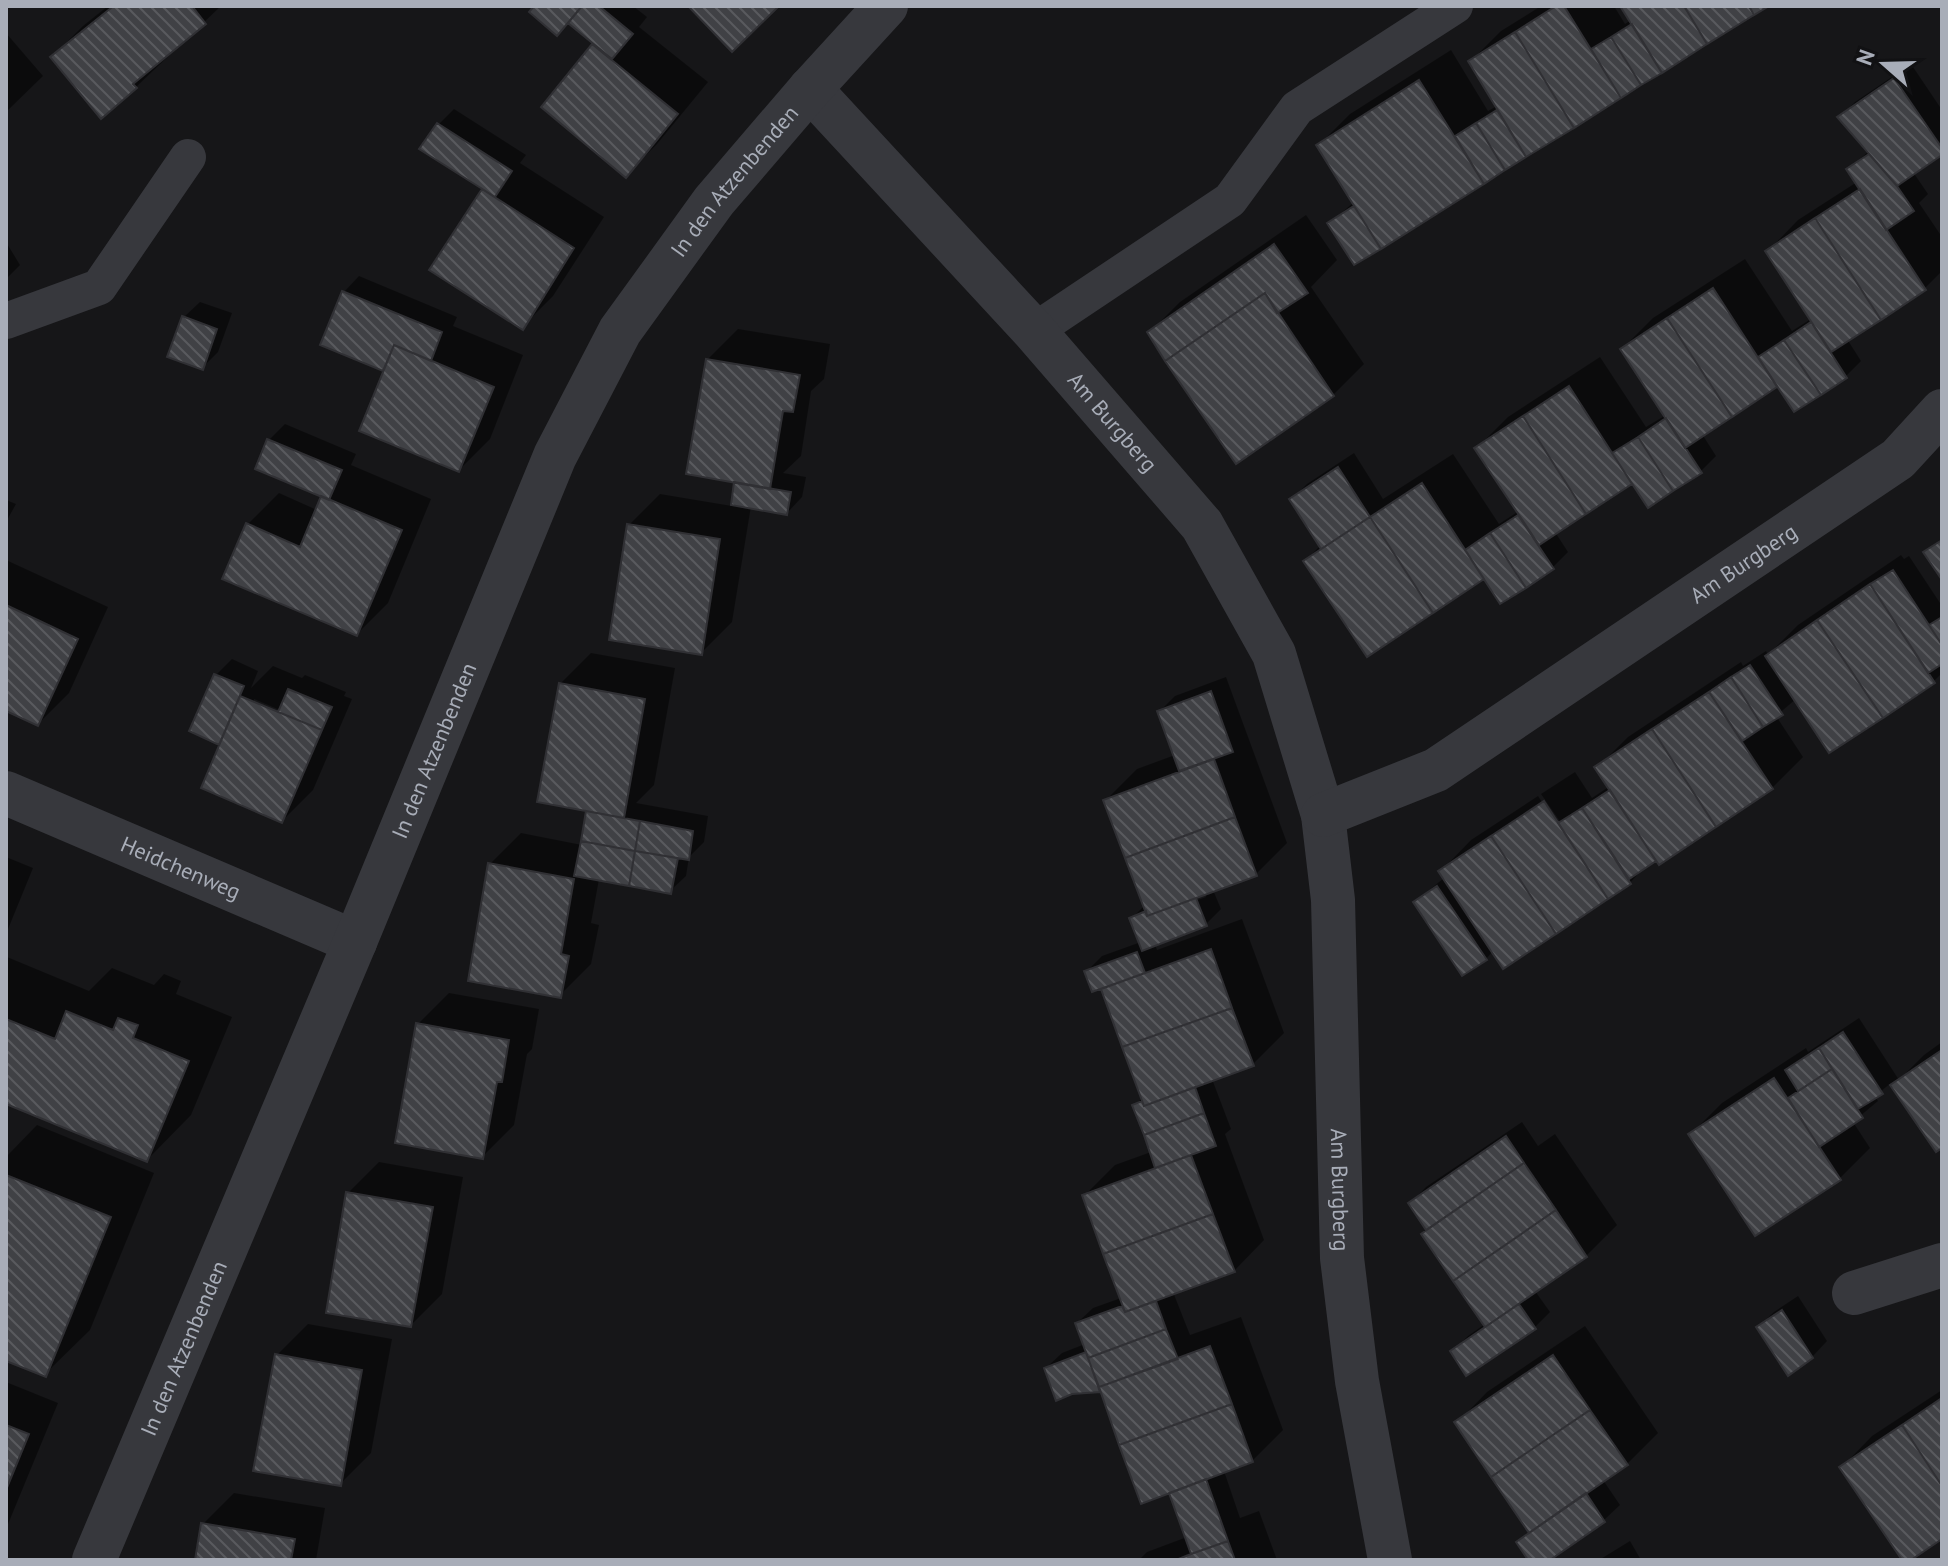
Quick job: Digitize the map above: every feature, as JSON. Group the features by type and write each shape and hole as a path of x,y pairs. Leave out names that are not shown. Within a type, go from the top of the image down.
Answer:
{"street":[{"name":"In den Atzenbenden","path":"94,1560 355,942 555,456 620,331 714,201 886,6"},
{"name":"Am Burgberg","path":"810,89 1034,331 1202,525 1274,654 1323,815 1333,900 1342,1258 1357,1381 1390,1560"},
{"name":"Am Burgberg","path":"1323,815 1436,770 1898,459 1942,411"},
{"name":"Heidchenweg","path":"6,793 355,942"},
{"path":"1854,1293 1942,1265"}],"lane":[{"path":"1034,331 1230,200 1297,108 1455,6"},
{"path":"6,321 99,287 188,157"}],"building":[{"path":"109,6 192,6 206,24 133,84 137,88 101,119 50,57 111,8"},
{"path":"534,6 582,6 557,36 529,12"},
{"path":"582,6 599,6 633,34 612,59 568,23"},
{"path":"688,6 779,6 732,52"},
{"path":"1556,6 1564,6 1621,98 1574,128 1515,32"},
{"path":"1620,6 1684,6 1707,44 1662,73"},
{"path":"1684,6 1749,6 1754,15 1707,44"},
{"path":"1749,6 1769,6 1754,15"},
{"path":"1632,24 1662,73 1641,85 1611,37"},
{"path":"1515,32 1574,128 1526,157 1468,61"},
{"path":"1611,37 1641,85 1621,98 1591,49"},
{"path":"592,44 678,114 626,178 541,107"},
{"path":"1894,78 1942,148 1942,155 1897,186 1837,117"},
{"path":"1419,80 1484,184 1381,249 1316,145"},
{"path":"1497,110 1526,157 1505,170 1476,123"},
{"path":"437,123 512,171 495,197 419,149"},
{"path":"1476,123 1505,170 1484,184 1455,136"},
{"path":"1869,154 1914,211 1886,230 1846,169"},
{"path":"482,189 574,248 523,330 429,270"},
{"path":"1860,189 1926,290 1881,320 1815,218"},
{"path":"1354,206 1381,249 1354,265 1327,223"},
{"path":"1815,218 1881,320 1831,352 1765,251"},
{"path":"1274,244 1308,293 1277,313 1265,293 1165,361 1147,332"},
{"path":"1713,288 1777,387 1732,417 1667,318"},
{"path":"342,291 442,332 431,361 394,345 383,371 320,345"},
{"path":"1265,293 1334,396 1236,464 1165,361"},
{"path":"182,316 217,329 203,370 167,357"},
{"path":"1667,318 1732,417 1685,448 1620,349"},
{"path":"1811,322 1847,378 1821,395 1784,340"},
{"path":"1784,340 1821,395 1794,412 1758,357"},
{"path":"394,345 494,387 459,472 359,431"},
{"path":"706,359 800,375 793,412 783,411 770,489 686,474"},
{"path":"1569,386 1632,484 1586,514 1523,416"},
{"path":"1523,416 1586,514 1539,545 1474,448"},
{"path":"1666,418 1702,473 1673,491 1638,437"},
{"path":"1638,437 1673,491 1648,508 1612,453"},
{"path":"267,439 342,470 329,500 255,469"},
{"path":"1338,467 1370,517 1321,549 1289,499"},
{"path":"734,482 791,492 787,515 731,505"},
{"path":"1422,483 1484,579 1433,613 1370,517"},
{"path":"321,496 402,530 357,636 222,579 246,523 300,547"},
{"path":"1518,515 1554,569 1526,588 1490,533"},
{"path":"1370,517 1433,613 1367,657 1303,561"},
{"path":"627,524 720,539 702,655 609,640"},
{"path":"1490,533 1526,588 1500,604 1465,550"},
{"path":"1942,540 1942,580 1923,552"},
{"path":"1893,570 1942,645 1942,664 1928,673 1870,584"},
{"path":"1870,584 1935,683 1883,718 1817,620"},
{"path":"6,605 78,639 38,726 6,711"},
{"path":"1942,617 1942,645 1929,625"},
{"path":"1817,620 1883,718 1829,753 1765,656"},
{"path":"1750,665 1783,715 1763,727 1731,677"},
{"path":"214,674 244,686 219,745 189,731"},
{"path":"1731,677 1763,727 1742,741 1709,692"},
{"path":"559,683 645,699 624,818 537,802"},
{"path":"288,689 332,707 322,730 278,712"},
{"path":"1211,691 1233,752 1179,771 1157,711"},
{"path":"1709,692 1773,789 1716,827 1652,729"},
{"path":"240,696 322,730 282,823 201,788"},
{"path":"1652,729 1716,827 1659,865 1594,767"},
{"path":"1214,759 1235,817 1125,858 1103,800"},
{"path":"1610,790 1656,861 1629,879 1582,808"},
{"path":"1544,801 1608,899 1556,934 1491,836"},
{"path":"1582,808 1631,884 1608,899 1558,823"},
{"path":"586,811 640,821 635,851 581,841"},
{"path":"1235,817 1257,876 1147,916 1125,858"},
{"path":"640,821 693,831 689,860 635,851"},
{"path":"1491,836 1556,934 1503,969 1438,871"},
{"path":"581,841 635,851 629,886 574,876"},
{"path":"635,851 678,858 671,894 629,886"},
{"path":"488,863 574,879 561,954 569,956 561,998 468,981"},
{"path":"1437,886 1487,960 1462,976 1413,902"},
{"path":"1196,898 1207,926 1142,951 1129,918 1146,911 1147,916"},
{"path":"1211,949 1232,1008 1122,1047 1101,989"},
{"path":"1137,952 1145,973 1092,992 1084,971"},
{"path":"1232,1008 1254,1066 1144,1106 1122,1047"},
{"path":"66,1011 113,1030 118,1018 138,1025 133,1038 189,1061 147,1162 6,1104 6,1019 55,1039"},
{"path":"416,1023 509,1040 502,1082 497,1082 483,1159 395,1143"},
{"path":"1843,1032 1883,1094 1858,1109 1819,1048"},
{"path":"1819,1048 1832,1069 1798,1091 1785,1070"},
{"path":"1942,1050 1942,1148 1936,1152 1890,1085"},
{"path":"1832,1069 1863,1118 1819,1147 1788,1098"},
{"path":"1774,1078 1841,1180 1755,1236 1688,1134"},
{"path":"1195,1087 1204,1113 1144,1135 1132,1105 1142,1101 1144,1106"},
{"path":"1204,1113 1216,1146 1155,1168 1144,1135"},
{"path":"1506,1136 1524,1163 1426,1230 1408,1203"},
{"path":"1191,1155 1213,1214 1103,1254 1082,1195"},
{"path":"1524,1163 1556,1210 1453,1281 1421,1234"},
{"path":"6,1175 111,1217 46,1377 6,1361"},
{"path":"346,1192 433,1207 411,1327 326,1313"},
{"path":"1556,1210 1587,1257 1485,1327 1453,1281"},
{"path":"1213,1214 1235,1272 1125,1312 1103,1254"},
{"path":"1156,1301 1166,1329 1088,1358 1075,1323 1122,1306 1125,1312"},
{"path":"1519,1304 1536,1329 1466,1376 1450,1351"},
{"path":"1782,1310 1813,1358 1788,1376 1756,1327"},
{"path":"1166,1329 1178,1359 1099,1387 1088,1358"},
{"path":"1210,1346 1232,1404 1119,1445 1099,1387"},
{"path":"1086,1352 1100,1392 1072,1394 1056,1401 1044,1368"},
{"path":"275,1354 362,1370 341,1486 253,1471"},
{"path":"1553,1355 1590,1410 1491,1477 1454,1422"},
{"path":"1942,1398 1942,1486 1902,1425"},
{"path":"1232,1404 1253,1462 1141,1504 1119,1445"},
{"path":"1590,1410 1628,1465 1529,1533 1491,1477"},
{"path":"6,1425 29,1434 6,1490"},
{"path":"1902,1425 1942,1486 1942,1539 1911,1560 1902,1560 1839,1467"},
{"path":"1206,1479 1228,1541 1191,1554 1169,1493"},
{"path":"1586,1493 1605,1522 1550,1560 1528,1560 1516,1542"},
{"path":"201,1523 295,1539 291,1560 195,1560"},
{"path":"1228,1541 1235,1560 1176,1560 1191,1554"}]}
